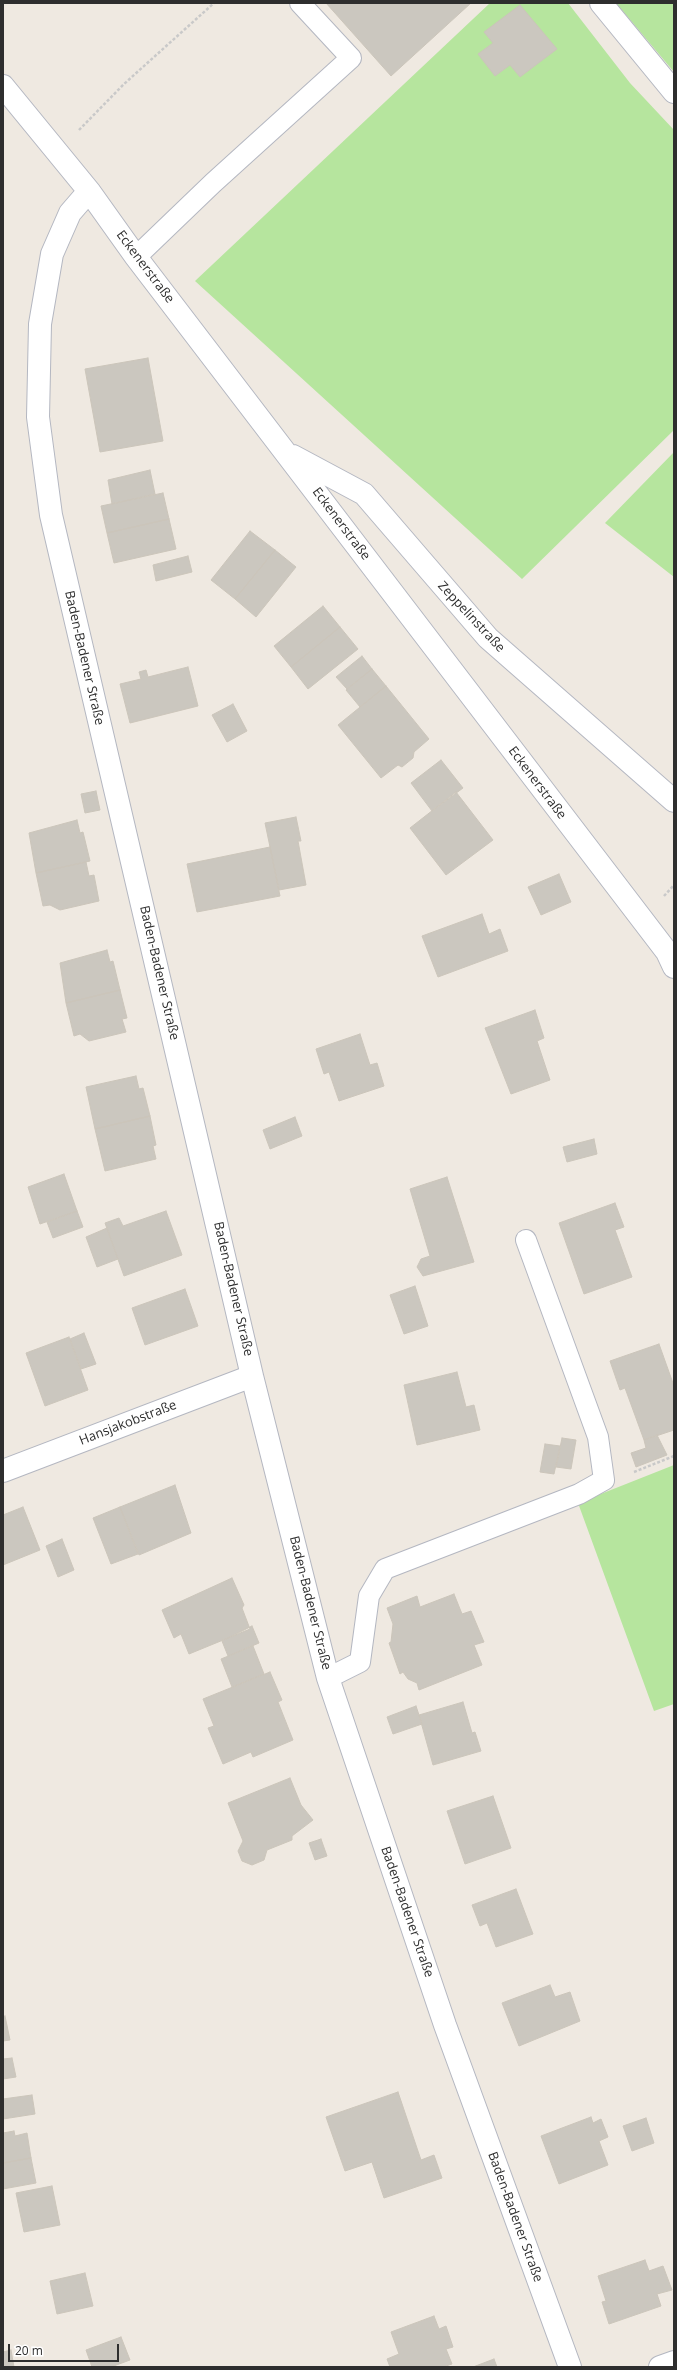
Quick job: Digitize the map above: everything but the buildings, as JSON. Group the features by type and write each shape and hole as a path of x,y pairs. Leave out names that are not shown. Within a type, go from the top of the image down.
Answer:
{"street":[{"path":"601,3 674,92"},
{"name":"Eckenerstraße","path":"3,86 89,191 136,257 667,952 674,967"},
{"name":"Baden-Badener Straße","path":"89,191 70,213 52,254 40,324 38,417 51,516 252,1376 328,1678 445,2025 570,2367"},
{"name":"Zeppelinstraße","path":"287,453 364,494 488,638 674,801"},
{"name":"Hansjakobstraße","path":"3,1471 252,1376"},
{"path":"660,2367 674,2362"}],"lane":[{"path":"136,257 213,183 351,58 300,3"},
{"path":"328,1678 360,1662 369,1596 385,1569 579,1494 604,1480 598,1437 526,1240"}],"path":[{"path":"82,127 124,84 214,3"},
{"path":"636,1471 674,1456"}],"green space":[{"path":"490,3 568,3 630,83 674,130 674,430 522,579 195,281"},
{"path":"616,3 674,3 674,72"},
{"path":"674,452 674,577 605,523"},
{"path":"674,1465 674,1704 654,1711 578,1503"}]}
